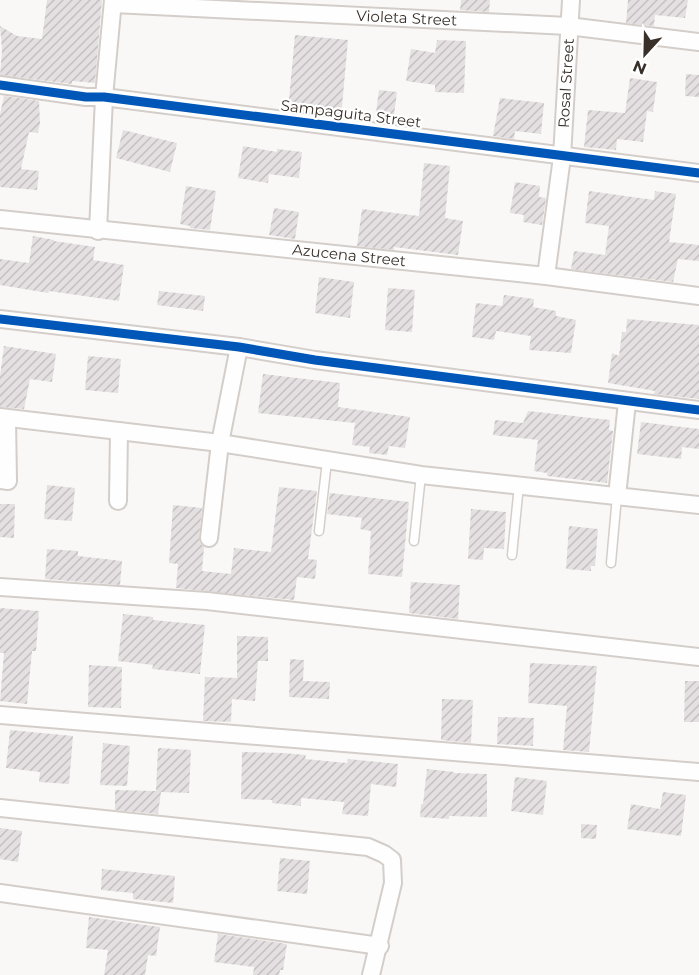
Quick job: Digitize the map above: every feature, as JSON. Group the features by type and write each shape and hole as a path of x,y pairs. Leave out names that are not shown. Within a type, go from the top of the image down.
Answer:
{"street":[{"name":"Rosal Street","path":"546,276 562,157 571,0"},
{"name":"Violeta Street","path":"113,2 568,26 699,42"},
{"path":"98,231 104,97 113,2"},
{"name":"Sampaguita Street","path":"0,85 562,157 699,172"},
{"name":"Azucena Street","path":"0,219 546,276 699,296"},
{"path":"0,319 239,347 315,360 699,410"},
{"path":"209,538 220,443 239,347"},
{"path":"617,496 627,402"},
{"path":"0,480 8,481 4,418 220,443 421,475 699,505"},
{"path":"118,501 119,432"},
{"path":"0,587 207,601 699,657"},
{"path":"0,715 699,772"},
{"path":"0,808 368,847 384,854 392,860 393,883 380,946 371,975"},
{"path":"0,893 380,946"}],"lane":[{"path":"319,531 327,461"},
{"path":"414,542 421,475"},
{"path":"512,555 519,485"},
{"path":"611,563 617,496"}],"building":[{"path":"47,0 102,0 95,83 72,81 72,84 0,75 2,50 0,26 17,36 42,39"},
{"path":"461,0 490,0 489,12 460,10"},
{"path":"628,0 688,0 685,18 655,15 654,26 626,23"},
{"path":"295,35 348,40 341,117 288,110"},
{"path":"437,40 466,41 464,93 435,92 435,85 406,81 411,49 435,53"},
{"path":"686,74 699,75 699,97 685,96"},
{"path":"630,78 657,82 653,112 647,111 643,142 617,139 616,150 584,147 588,110 625,113"},
{"path":"379,90 397,92 394,115 376,113"},
{"path":"4,96 39,101 38,133 29,132 21,169 39,171 37,190 0,187 0,114"},
{"path":"500,98 544,103 541,134 515,131 514,139 493,136"},
{"path":"123,130 177,143 170,172 116,158"},
{"path":"243,146 277,152 277,149 302,152 299,178 269,174 268,183 238,178"},
{"path":"424,163 450,166 445,218 463,221 458,255 394,247 394,250 357,246 362,209 419,216"},
{"path":"515,182 540,186 539,197 546,198 542,225 523,222 524,215 510,213"},
{"path":"186,186 216,191 210,230 190,228 190,226 180,224"},
{"path":"589,191 654,200 655,191 676,194 669,242 699,245 699,261 678,259 673,282 571,269 574,251 605,255 609,226 585,223"},
{"path":"274,208 299,212 295,239 269,235"},
{"path":"33,236 95,247 93,260 124,265 119,301 0,285 0,259 29,263"},
{"path":"319,277 354,282 350,318 315,313"},
{"path":"388,288 415,290 412,332 385,330"},
{"path":"159,291 205,296 203,311 157,305"},
{"path":"504,295 534,299 533,307 556,311 556,316 576,320 571,353 529,350 531,336 496,331 494,340 472,337 476,303 502,306"},
{"path":"627,319 699,325 699,399 654,394 655,391 608,383 612,353 619,356 622,332 626,332"},
{"path":"4,346 56,354 52,382 30,379 24,409 0,407 0,376"},
{"path":"88,356 121,359 118,393 85,390"},
{"path":"263,374 340,383 338,407 410,417 405,448 389,446 387,455 369,453 370,447 352,445 355,423 258,413"},
{"path":"528,411 610,420 609,430 613,431 607,483 547,476 547,473 534,471 538,440 493,435 495,420 523,423"},
{"path":"641,422 699,429 699,449 682,447 681,459 637,454"},
{"path":"47,485 75,488 72,521 44,519"},
{"path":"279,487 317,491 308,559 317,560 315,579 297,577 294,600 176,588 178,564 169,563 173,505 202,508 199,537 204,547 202,571 231,574 234,548 271,552"},
{"path":"330,493 409,502 402,577 368,574 371,531 360,529 362,518 327,514"},
{"path":"0,504 15,504 14,538 0,537"},
{"path":"471,509 506,512 504,549 484,548 483,560 468,559"},
{"path":"569,526 598,529 595,566 591,566 591,571 566,569"},
{"path":"47,549 78,551 78,556 122,561 120,585 45,579"},
{"path":"411,582 460,585 458,619 409,613"},
{"path":"0,608 39,611 36,651 32,651 27,704 0,701 4,653 0,653"},
{"path":"123,614 153,617 153,620 205,625 200,674 152,669 153,665 118,661"},
{"path":"237,636 268,637 268,661 258,661 255,701 232,699 231,722 203,721 205,677 237,678"},
{"path":"290,659 304,660 303,681 330,682 329,699 289,697"},
{"path":"530,663 597,666 589,752 563,750 567,706 528,703"},
{"path":"89,665 122,667 121,708 88,707"},
{"path":"685,681 699,681 699,722 684,722"},
{"path":"442,699 473,700 471,743 441,740"},
{"path":"498,717 534,718 533,746 497,744"},
{"path":"10,730 73,736 69,784 39,782 40,772 6,768"},
{"path":"103,743 130,746 127,786 100,785"},
{"path":"158,748 191,750 189,793 161,792 158,814 115,810 115,790 156,791"},
{"path":"242,752 306,755 305,759 347,763 348,759 398,764 396,787 371,784 368,816 342,814 344,802 301,798 301,806 272,803 272,800 241,799"},
{"path":"427,769 487,774 487,817 449,816 449,819 420,817"},
{"path":"515,777 547,781 543,815 511,811"},
{"path":"663,792 686,795 681,836 627,829 631,804 660,809"},
{"path":"581,824 597,825 596,839 581,838"},
{"path":"0,828 22,831 18,862 0,859"},
{"path":"280,858 310,861 307,894 277,891"},
{"path":"102,869 175,876 173,903 133,899 133,893 101,890"},
{"path":"89,917 160,927 156,956 148,955 145,975 104,975 108,950 86,948"},
{"path":"218,934 287,944 283,970 280,970 279,975 253,975 254,967 214,962"}],"cycle path":[{"path":"0,85 699,173"},
{"path":"0,319 239,347 315,360 699,410"}]}
